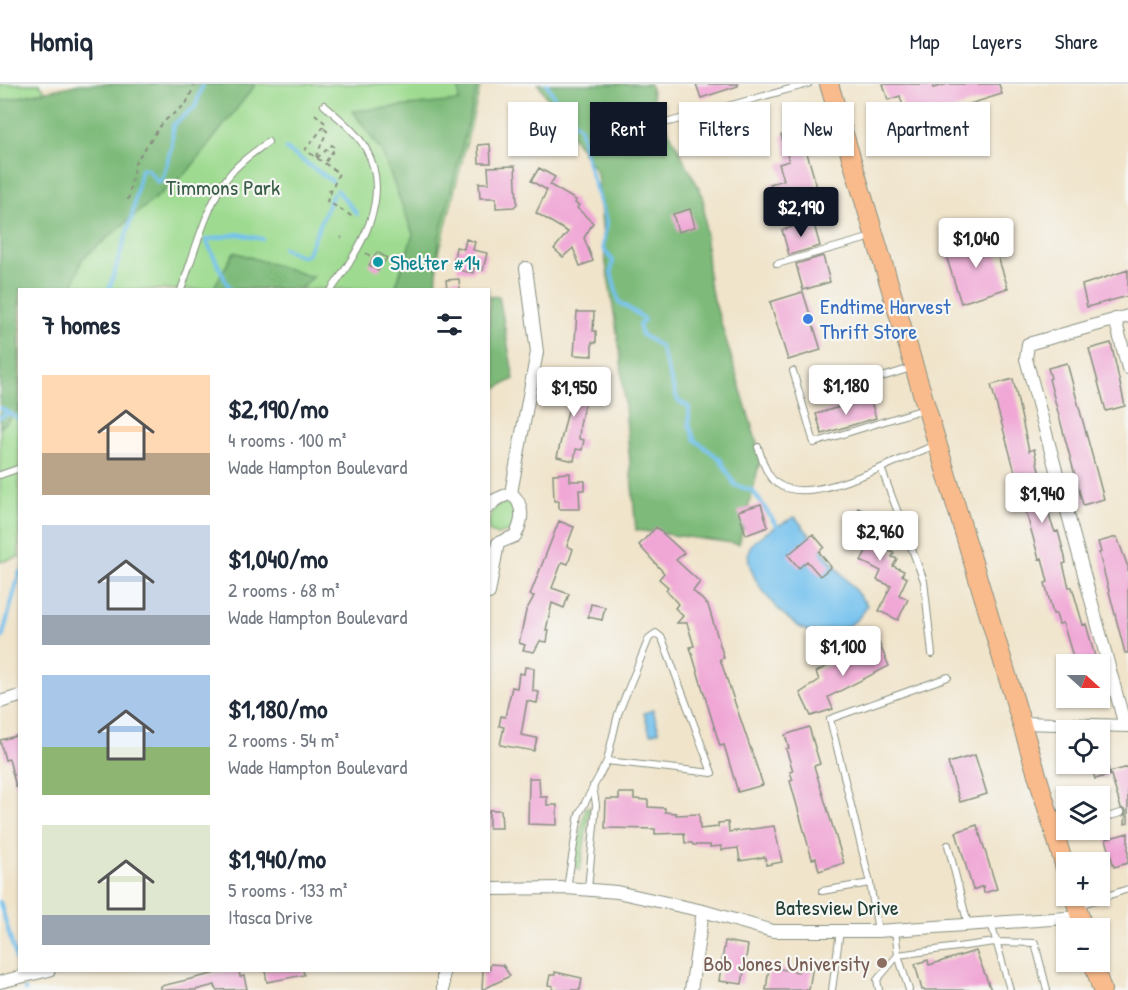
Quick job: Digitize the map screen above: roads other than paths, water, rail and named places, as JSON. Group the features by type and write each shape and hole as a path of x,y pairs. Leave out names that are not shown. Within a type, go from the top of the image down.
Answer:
{"main road":[{"path":"830,84 1022,723 1056,816"},
{"path":"1096,972 1102,990"}],"street":[{"path":"511,494 537,352 526,268"},
{"path":"1022,723 1126,726 1026,359 1028,344 1128,316"},
{"path":"1114,320 1128,368"},
{"path":"490,506 495,500 511,494"},
{"path":"490,583 494,542 515,536 521,520 518,501 511,494"},
{"path":"0,702 18,697"},
{"name":"Batesview Drive","path":"490,889 567,888 617,892 703,911 773,931 895,930 991,923 1078,912"},
{"path":"690,990 703,911"},
{"path":"0,982 41,972"},
{"path":"443,972 443,990"}],"lane":[{"path":"669,122 808,84"},
{"path":"324,105 353,132 365,148 375,171 377,191 373,213 357,248 332,288"},
{"path":"182,288 205,224 225,180 242,161 268,142"},
{"path":"777,264 875,236"},
{"path":"860,384 915,367"},
{"path":"793,371 814,442 927,408"},
{"path":"758,447 768,475 782,488 803,491 824,488 881,468 938,444"},
{"path":"881,468 924,581 932,654"},
{"path":"0,475 18,469"},
{"path":"567,888 579,814 607,760 618,714 649,638 656,633 662,638 712,772 607,760"},
{"path":"878,931 870,883 830,719 948,677"},
{"path":"588,890 596,805 593,785"},
{"path":"1110,816 1121,813"},
{"path":"948,845 968,925"},
{"path":"822,891 870,883"},
{"path":"1078,912 1128,889"},
{"path":"1117,893 1128,897"},
{"path":"991,923 1010,990"},
{"path":"895,930 898,955 909,990"},
{"path":"832,990 840,931"},
{"path":"879,990 877,981 898,955 995,942 1035,943 1047,990"}],"water":[{"path":"795,517 867,605 858,618 844,628 818,633 800,627 767,597 752,570 748,558 753,543 770,530"},
{"path":"653,710 659,731 650,734 644,713"}],"waterway":[{"path":"110,288 132,216 141,169 148,170 158,182 162,180 172,145 173,125 195,107 203,84"},
{"path":"547,84 563,113 580,127 588,164 606,221 603,248 613,261 611,272 619,302 642,317 644,320 639,325 642,335 660,346 678,401 689,407 689,425 695,440 720,459 735,485 753,491 777,526"},
{"path":"286,149 332,181"},
{"path":"337,190 357,214"},
{"path":"283,248 301,256 307,255 333,194"},
{"path":"206,240 238,234 262,239"},
{"path":"206,240 229,288"},
{"path":"0,408 18,418"},
{"path":"0,417 10,413"},
{"path":"2,638 18,578"},
{"path":"0,902 17,962"}],"place":[{"name":"Shelter #14","path":"378,262"},
{"name":"Endtime Harvest Thrift Store","path":"808,319"},
{"name":"Bob Jones University","path":"882,963"}],"park label":[{"name":"Timmons Park","path":"223,187"}]}
